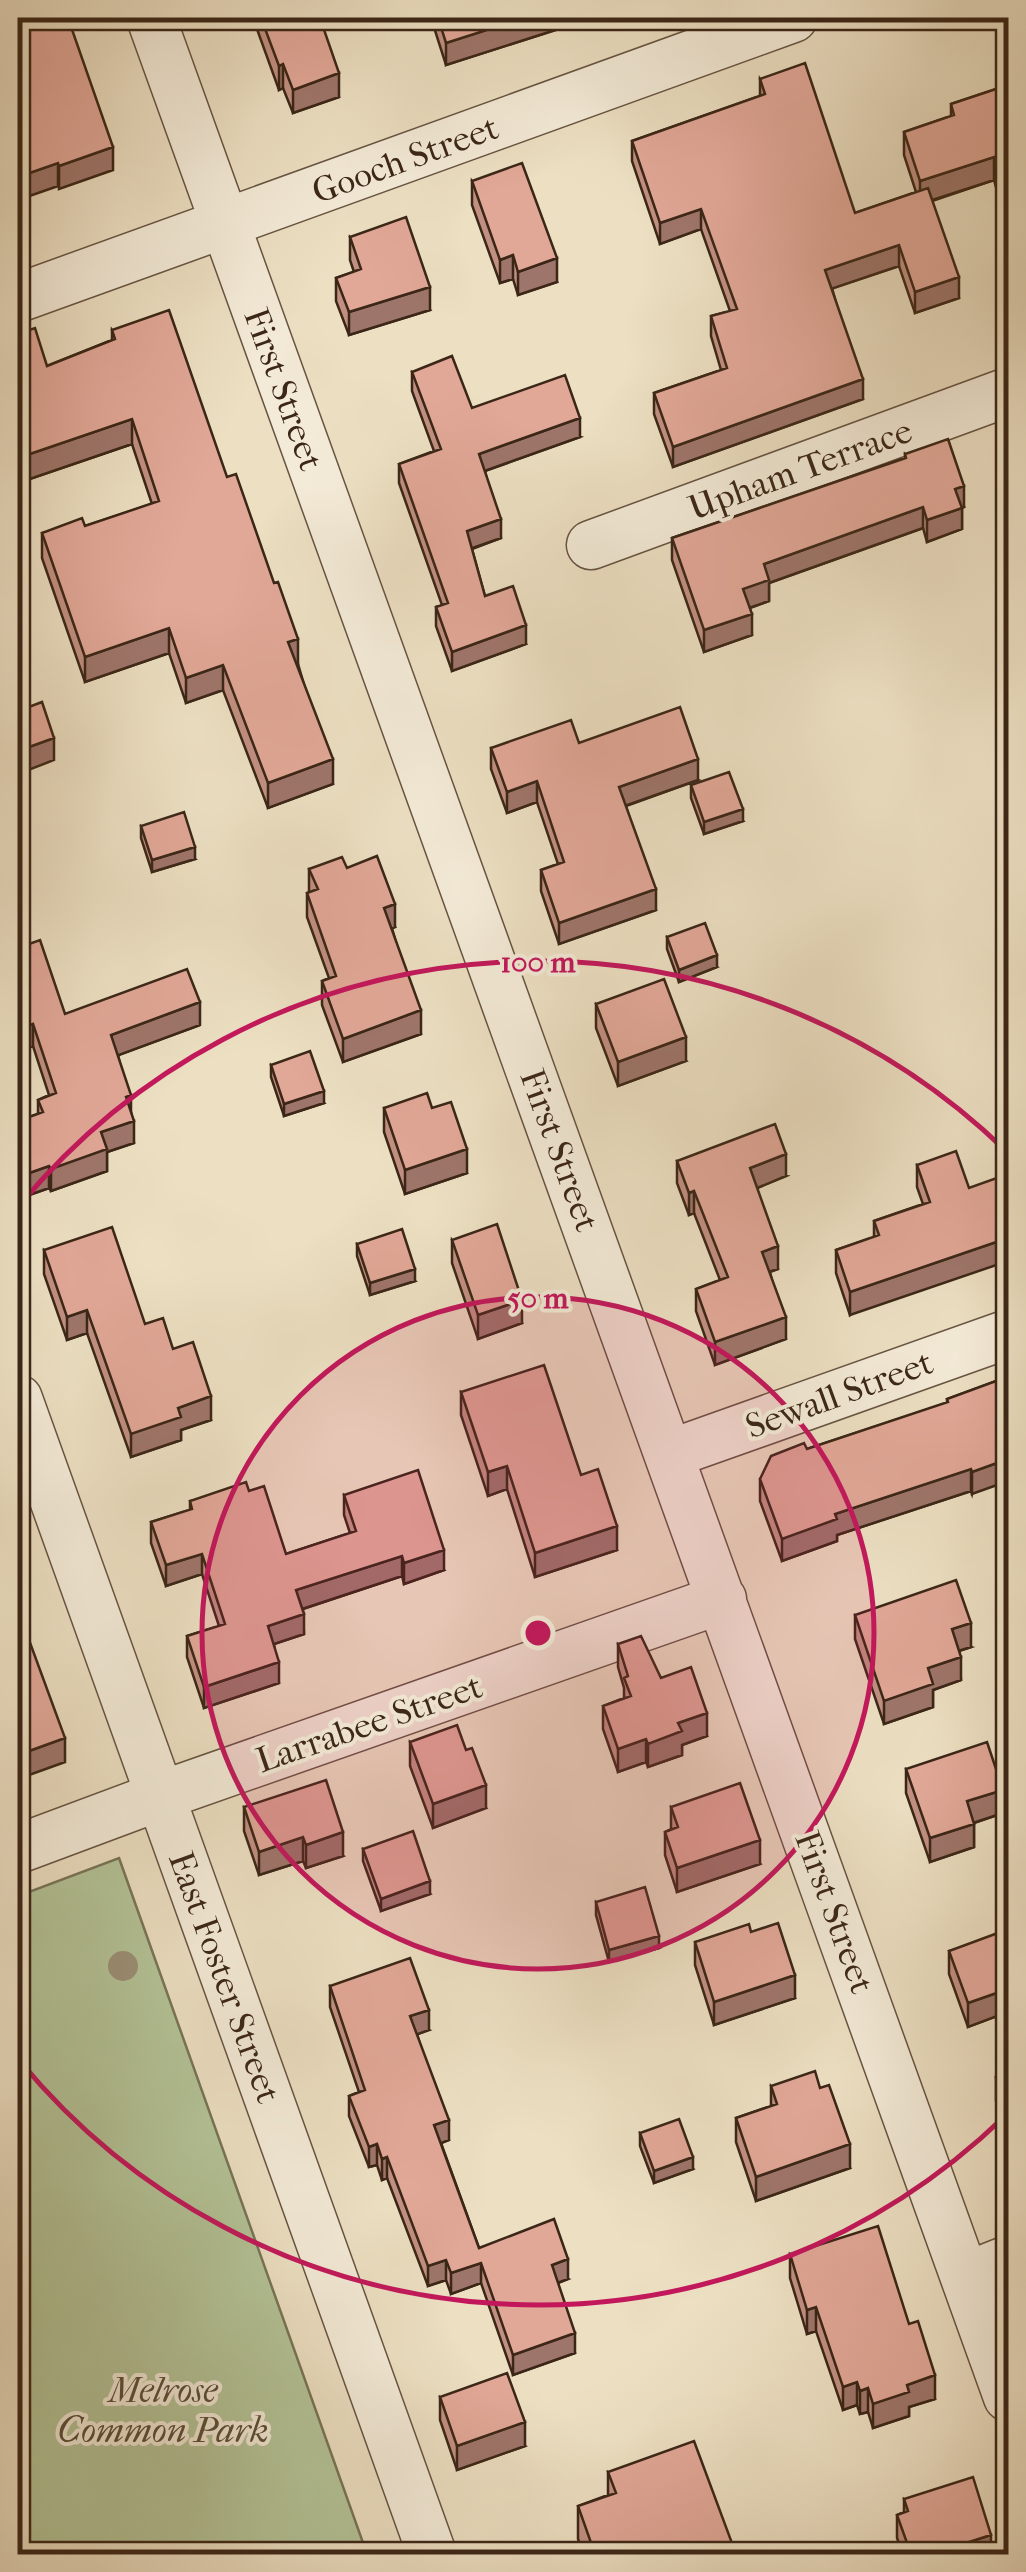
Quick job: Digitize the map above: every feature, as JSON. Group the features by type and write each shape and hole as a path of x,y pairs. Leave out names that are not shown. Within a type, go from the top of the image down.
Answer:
{"street":[{"name":"First Street","path":"151,18 722,1599 987,2269 1008,2397"},
{"name":"Gooch Street","path":"18,298 793,18"},
{"name":"Upham Terrace","path":"591,545 1008,392"},
{"name":"Sewall Street","path":"670,1454 1008,1334"},
{"name":"East Foster Street","path":"18,1399 432,2554"},
{"name":"Larrabee Street","path":"18,1848 722,1599"}],"green space":[{"name":"Melrose Common Park","path":"119,1858 367,2554 18,2554 18,1896"}],"building":[{"path":"18,18 68,18 113,147 18,177"},
{"path":"261,18 320,18 339,73 293,90 283,64 279,66"},
{"path":"438,18 524,18 446,43"},
{"path":"805,63 855,213 928,188 959,277 915,292 899,245 825,270 863,379 673,447 654,393 727,368 711,316 737,309 701,209 660,223 632,141 765,94 760,79"},
{"path":"1008,85 1008,163 997,167 994,157 920,181 904,132 954,115 951,104"},
{"path":"522,163 557,258 518,272 513,255 500,260 472,181"},
{"path":"406,217 430,287 349,312 336,278 361,269 350,237"},
{"path":"1008,230 1008,266 997,234"},
{"path":"169,310 227,477 236,474 274,583 278,582 298,639 288,642 333,759 268,783 223,665 186,678 169,628 85,657 42,533 82,518 85,526 159,501 132,419 18,458 18,334 35,328 47,366 115,339 112,330"},
{"path":"452,356 472,408 565,375 580,418 479,454 501,519 467,531 485,596 513,586 526,625 452,652 436,607 448,603 399,464 441,449 412,372"},
{"path":"948,439 964,486 955,489 962,508 927,520 923,507 764,564 769,580 743,589 752,614 704,630 672,538 906,458 905,454"},
{"path":"42,702 54,738 18,751 18,711"},
{"path":"680,707 698,759 619,787 656,889 559,923 541,870 564,862 537,781 507,792 491,748 571,720 579,743"},
{"path":"729,772 743,809 704,822 691,785"},
{"path":"184,812 195,847 152,860 141,826"},
{"path":"377,856 395,904 384,908 421,1010 343,1039 322,981 336,976 307,893 318,889 309,869 342,857 347,868"},
{"path":"705,923 717,955 679,970 667,937"},
{"path":"40,940 65,1014 187,969 200,1002 111,1035 131,1095 126,1097 134,1121 101,1132 107,1149 18,1177 18,1121 43,1112 38,1100 56,1093 33,1024 18,1030 18,948"},
{"path":"664,979 686,1037 618,1062 596,1004"},
{"path":"310,1051 324,1091 284,1104 271,1065"},
{"path":"427,1093 432,1108 451,1102 467,1149 405,1170 384,1108"},
{"path":"775,1124 786,1154 750,1168 778,1246 762,1252 786,1317 715,1342 696,1289 728,1277 694,1191 689,1193 677,1161"},
{"path":"956,1151 969,1188 1008,1174 1008,1238 850,1292 836,1250 879,1235 874,1221 930,1202 917,1165"},
{"path":"497,1224 522,1300 478,1315 452,1240"},
{"path":"112,1227 145,1324 163,1318 173,1349 193,1342 211,1396 178,1408 181,1417 131,1434 87,1310 67,1317 44,1250"},
{"path":"402,1229 415,1269 370,1283 357,1244"},
{"path":"544,1365 581,1475 598,1469 617,1526 535,1553 507,1466 488,1472 461,1392"},
{"path":"996,1381 1001,1393 1008,1390 1008,1459 835,1514 837,1519 782,1539 760,1479 771,1456 804,1443 807,1449 948,1402 947,1399"},
{"path":"418,1470 444,1550 404,1563 402,1556 296,1590 304,1614 268,1626 279,1662 204,1687 187,1636 225,1624 202,1554 166,1565 151,1522 192,1509 190,1501 246,1482 249,1491 264,1486 286,1554 356,1531 344,1495"},
{"path":"956,1580 971,1623 952,1629 961,1657 928,1668 933,1684 884,1701 855,1615"},
{"path":"18,1610 65,1738 18,1755"},
{"path":"641,1636 661,1678 691,1667 707,1713 678,1723 682,1731 648,1744 646,1739 618,1749 603,1706 631,1696 618,1644"},
{"path":"457,1725 466,1750 472,1748 486,1785 433,1804 410,1742"},
{"path":"987,1742 1003,1790 967,1801 974,1824 930,1838 906,1769"},
{"path":"326,1780 343,1832 306,1845 303,1837 259,1852 244,1807"},
{"path":"740,1783 760,1840 677,1868 665,1832 678,1827 671,1807"},
{"path":"413,1831 430,1881 381,1899 363,1849"},
{"path":"645,1887 659,1936 609,1950 596,1902"},
{"path":"778,1923 795,1975 714,2002 695,1942 749,1924 751,1932"},
{"path":"1006,1930 1008,1989 968,2003 949,1951"},
{"path":"410,1958 429,2010 410,2016 449,2120 434,2125 479,2248 554,2219 568,2259 552,2265 575,2333 513,2355 481,2263 451,2273 446,2260 428,2266 387,2157 382,2159 377,2144 369,2147 349,2096 365,2090 330,1986"},
{"path":"815,2071 820,2088 829,2085 850,2144 756,2177 736,2118 777,2104 771,2086"},
{"path":"1008,2073 1008,2109 996,2077"},
{"path":"679,2119 693,2157 654,2171 640,2133"},
{"path":"878,2226 909,2324 918,2321 935,2375 907,2385 909,2392 873,2404 868,2388 860,2391 857,2382 843,2387 816,2307 807,2310 790,2254"},
{"path":"507,2373 525,2422 457,2446 440,2397"},
{"path":"694,2441 736,2554 595,2554 578,2506 616,2493 608,2472"},
{"path":"973,2477 991,2535 931,2554 911,2554 897,2515 908,2511 904,2499"}]}
